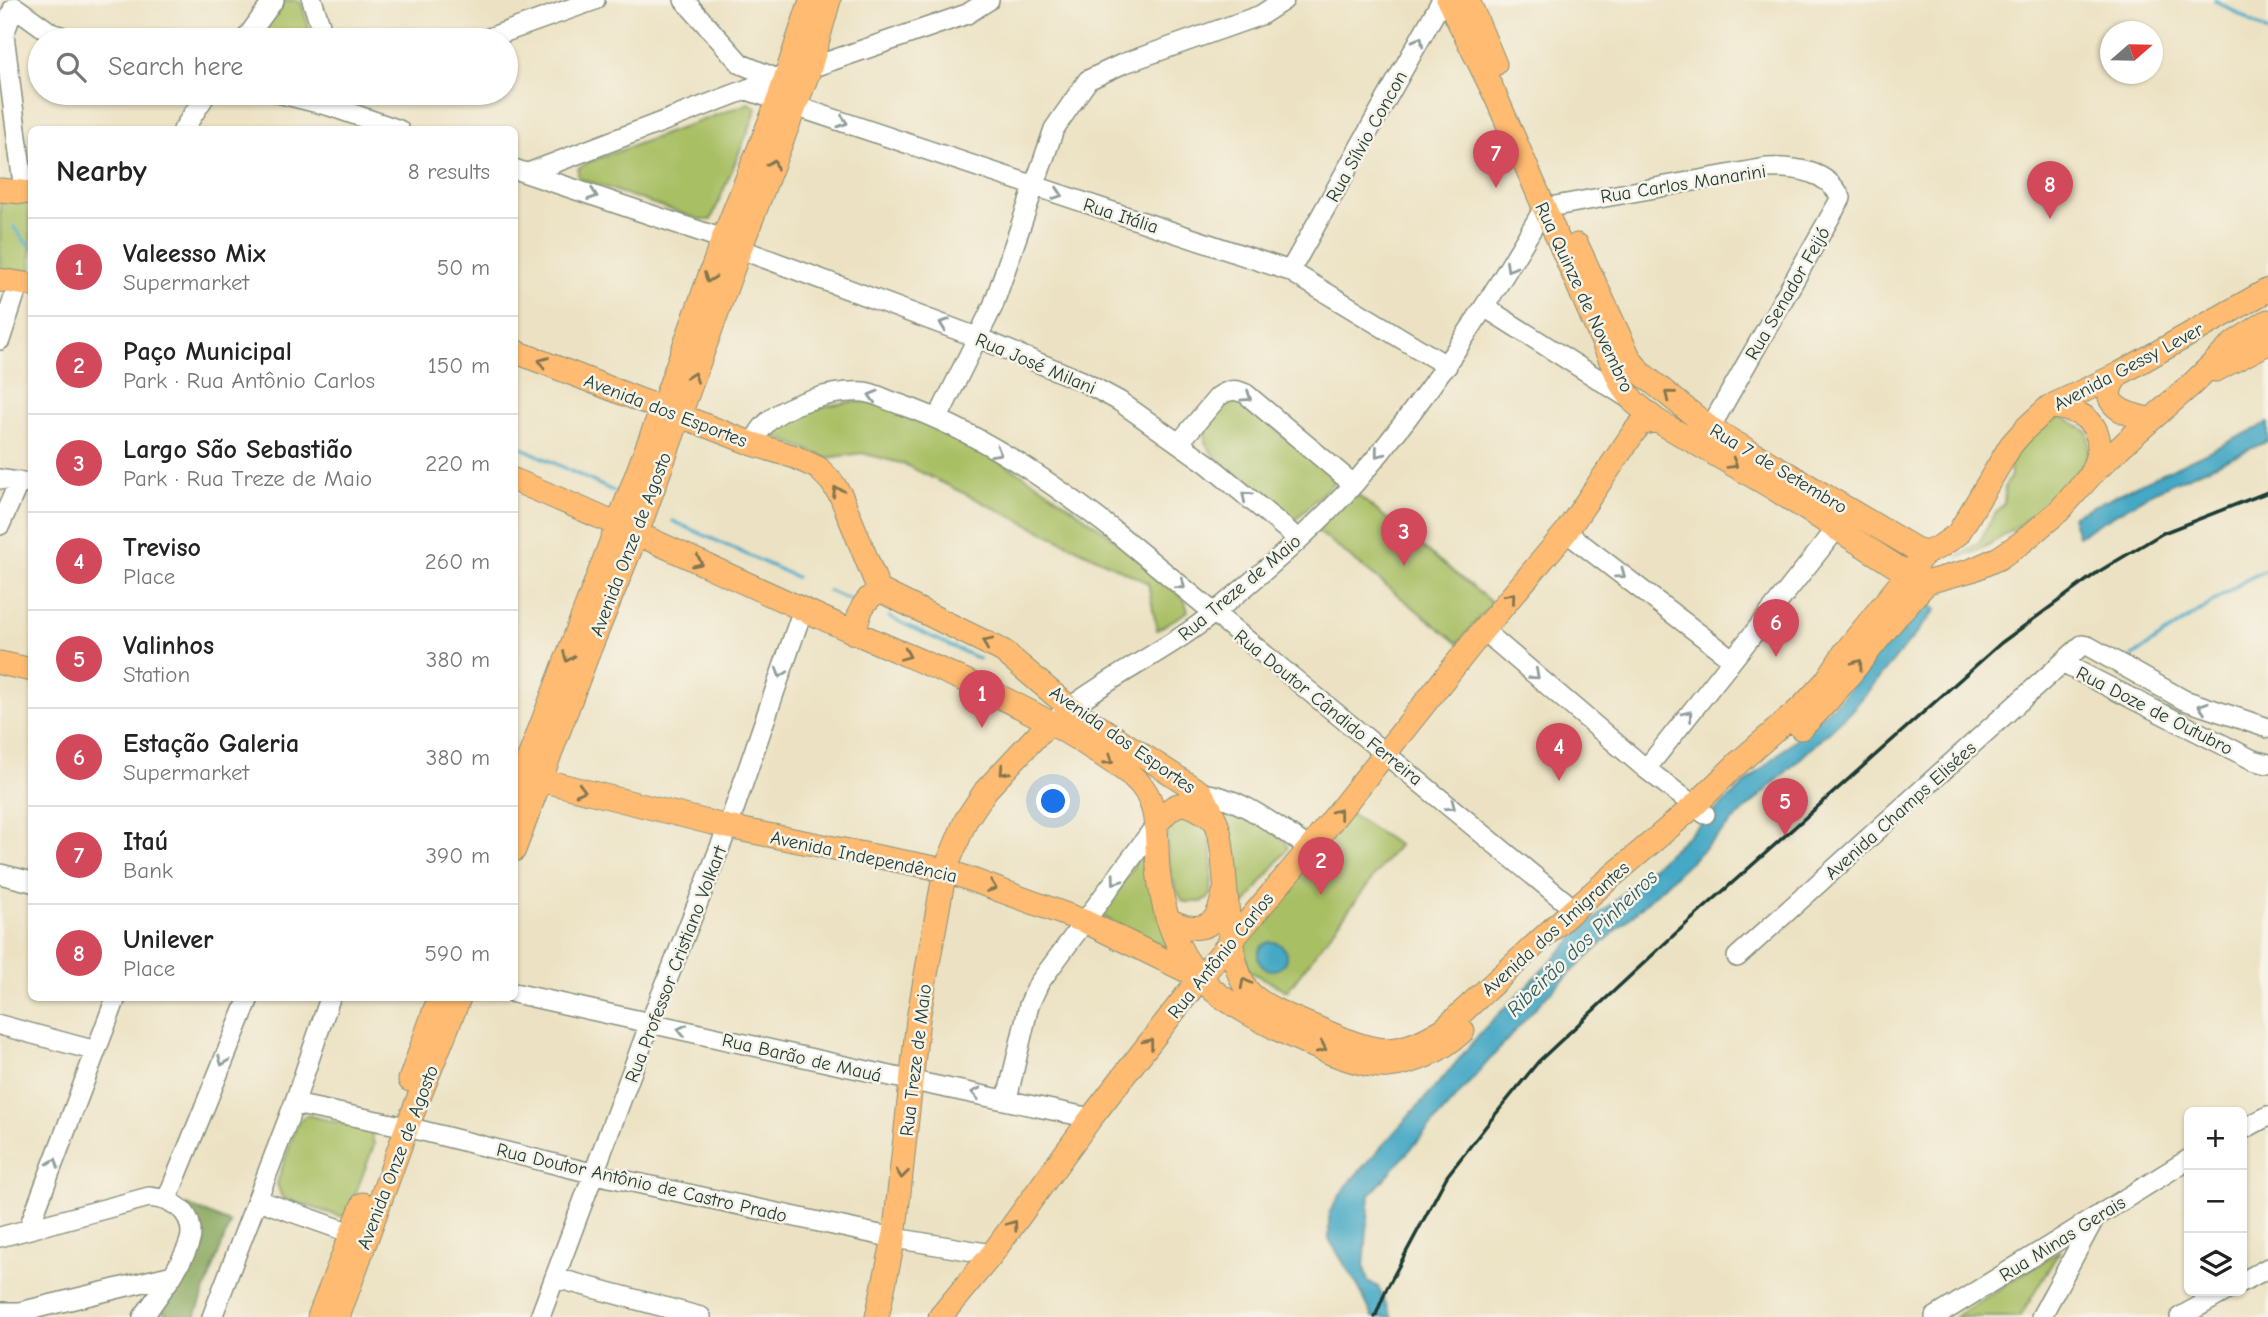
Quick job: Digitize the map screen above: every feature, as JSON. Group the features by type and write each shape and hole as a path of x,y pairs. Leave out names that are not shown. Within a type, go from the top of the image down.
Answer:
{"main road":[{"name":"Avenida Onze de Agosto","path":"518,819 523,781 628,529 732,244 811,0"},
{"name":"Avenida Onze de Agosto","path":"784,90 810,68 830,0"},
{"name":"Rua Quinze de Novembro","path":"1448,0 1630,359 1642,373"},
{"name":"Rua Quinze de Novembro","path":"1468,0 1552,206 1607,372 1621,384 1634,402"},
{"path":"0,190 28,193"},
{"name":"Avenida Gessy Lever","path":"1924,554 1958,534 2011,445 2049,407 2119,374 2268,290"},
{"name":"Avenida Gessy Lever","path":"1918,578 1972,570 1999,558 2021,543 2059,511 2091,475 2235,342 2268,321"},
{"path":"2192,384 2268,343"},
{"name":"Avenida dos Esportes","path":"518,353 818,468 841,496 879,590 1003,651 1070,708 1201,793 1216,821 1219,833 1230,940"},
{"path":"1634,432 1634,402 1642,373"},
{"name":"Rua 7 de Setembro","path":"1642,373 1710,428 1845,519 1918,578"},
{"path":"2119,374 2112,387 2114,405 2120,412 2150,419"},
{"name":"Rua 7 de Setembro","path":"1634,402 1656,420 1845,519 1924,554"},
{"path":"2049,407 2078,411 2088,419 2096,432 2099,449 2091,475"},
{"name":"Rua Antônio Carlos","path":"940,1317 992,1254 1091,1118 1230,940 1310,848 1483,631 1566,532 1634,432 1649,420 1656,420"},
{"name":"Avenida dos Esportes","path":"518,482 1002,696 1052,722 1133,777 1146,790 1153,803 1158,877 1167,918 1178,945 1200,978"},
{"name":"Avenida dos Imigrantes","path":"1200,978 1215,992 1245,1012 1334,1054 1371,1066 1387,1066 1437,1052 1699,810 1738,763 1802,707 1826,681 1845,652 1918,578 1924,554"},
{"path":"854,632 860,609 866,600 879,590"},
{"path":"0,663 28,669"},
{"name":"Rua Treze de Maio","path":"877,1317 894,1238 918,1018 945,870 966,820 986,790 1052,722"},
{"name":"Avenida Independência","path":"523,781 729,827 945,870 1086,922 1200,978"},
{"path":"1156,825 1169,808 1178,804 1195,807 1216,821"},
{"name":"Avenida dos Imigrantes","path":"1230,940 1241,977 1251,995 1271,1007 1365,1048 1385,1051 1423,1042 1444,1029 1574,909 1699,810"},
{"path":"1167,918 1181,926 1200,927 1209,924 1217,915 1225,891"},
{"name":"Avenida Onze de Agosto","path":"338,1317 438,1001"},
{"name":"Avenida Onze de Agosto","path":"319,1317 351,1233 458,1001"}],"street":[{"path":"254,28 274,0"},
{"path":"312,0 322,28"},
{"path":"517,28 595,0"},
{"path":"684,0 741,65 784,90"},
{"path":"810,68 967,14 989,0"},
{"path":"937,418 993,306 1032,186 1054,129 1088,80 1284,0"},
{"name":"Rua Sílvio Concon","path":"1290,271 1442,0"},
{"path":"28,193 3,60 4,35 11,5 44,28"},
{"path":"741,65 747,90"},
{"path":"521,171 747,90 784,90"},
{"name":"Rua Itália","path":"784,90 1032,186 1290,271 1447,366"},
{"path":"186,126 199,105"},
{"path":"346,105 390,126"},
{"name":"Rua Carlos Manarini","path":"1552,206 1766,168 1786,167 1806,171"},
{"name":"Rua José Milani","path":"521,171 732,244 979,338 1082,381 1119,401 1208,464 1298,540"},
{"name":"Rua Senador Feijó","path":"1710,428 1841,198 1831,184 1806,171"},
{"name":"Rua Treze de Maio","path":"1052,722 1213,613 1298,540 1353,484 1447,366 1552,206"},
{"path":"0,340 17,283"},
{"path":"1486,308 1607,372"},
{"path":"1179,443 1219,397 1226,391 1237,390 1246,394 1353,484"},
{"name":"Rua Doutor Cândido Ferreira","path":"753,444 764,426 778,414 802,402 826,396 865,392 937,418 1054,485 1112,529 1500,845 1574,909"},
{"path":"0,526 17,482"},
{"path":"1646,769 1845,519"},
{"path":"1566,532 1732,659"},
{"name":"Rua Professor Cristiano Volkart","path":"540,1317 650,1023 729,827 803,609"},
{"path":"1483,631 1646,769 1699,810"},
{"name":"Rua Doze de Outubro","path":"2268,728 2184,700 2088,646 2077,648 2062,663 2253,760 2268,764"},
{"name":"Avenida Champs Elisées","path":"1737,957 2062,663"},
{"path":"1201,793 1219,794 1234,800 1310,848"},
{"path":"1007,1099 1029,1005 1039,983 1156,825"},
{"path":"0,874 28,881"},
{"name":"Rua Barão de Mauá","path":"518,994 1091,1118"},
{"path":"29,1227 115,1001"},
{"path":"167,1199 248,1001"},
{"path":"212,1317 294,1104 329,1001"},
{"path":"0,1025 96,1051"},
{"name":"Rua Doutor Antônio de Castro Prado","path":"294,1104 595,1174 894,1238 992,1254"},
{"path":"2247,1127 2268,1116"},
{"name":"Rua Minas Gerais","path":"1935,1317 2184,1162"},
{"path":"0,1237 29,1227 149,1197 167,1199 180,1207 188,1219 191,1233 173,1275 144,1317"},
{"path":"258,1200 351,1233"},
{"path":"2041,1317 2094,1220"},
{"path":"2247,1279 2268,1268"},
{"path":"0,1312 20,1312 173,1275"},
{"path":"556,1278 701,1317"},
{"path":"2180,1317 2217,1296"}],"green space":[{"path":"296,0 301,3 309,28 265,28 284,1"},
{"path":"749,103 756,107 754,117 711,220 701,220 578,178 578,169 589,162"},
{"path":"0,197 28,202 28,275 0,271"},
{"path":"1239,399 1337,479 1293,522 1216,459 1205,442 1206,423 1227,400"},
{"path":"873,402 922,417 1037,483 1107,533 1184,599 1188,611 1157,630 1148,583 904,464 862,453 827,458 774,436 778,423 825,406"},
{"path":"2064,417 2088,432 2089,451 2081,467 2068,483 2031,516 1990,544 1957,558 1980,541 1993,516 2004,503 2005,486 2011,476 2010,466 2022,442 2052,418"},
{"path":"1355,493 1492,603 1458,643 1315,529"},
{"path":"1223,812 1240,812 1285,840 1288,848 1240,911 1238,911"},
{"path":"1347,812 1398,845 1287,991 1249,971 1243,945"},
{"path":"1179,814 1193,816 1203,823 1211,841 1211,895 1202,902 1184,902 1171,875 1167,825"},
{"path":"1145,848 1171,950 1101,916"},
{"path":"306,1115 371,1130 374,1145 347,1216 339,1216 282,1198 277,1183 298,1121"},
{"path":"187,1205 230,1223 195,1317 169,1317 160,1309 185,1274 194,1250"},
{"path":"2060,1250 2020,1317 1955,1317"}],"water":[{"path":"2268,423 2268,441 2155,491 2078,536 2072,516"},
{"name":"Ribeirão dos Pinheiros","path":"1923,597 1936,610 1852,710 1545,997 1370,1195 1364,1267 1368,1281 1378,1287 1392,1317 1373,1317 1329,1239 1329,1213 1345,1187 1482,1031 1580,932 1842,697"},
{"path":"1272,942 1282,946 1286,956 1282,966 1272,970 1262,966 1258,956 1262,946"}],"waterway":[{"path":"2215,0 2268,32"},
{"path":"14,227 28,244"},
{"path":"518,446 615,492"},
{"path":"673,521 796,577"},
{"path":"2133,656 2244,581 2268,569"},
{"path":"829,591 852,601"},
{"path":"889,617 979,659"}],"railway":[{"path":"1375,1317 1386,1290 1447,1176 1490,1121 1538,1062 1675,934 2001,643 2098,572 2163,533 2268,492"}],"place":[{"name":"Itaú","path":"1496,188"},
{"name":"Unilever","path":"2050,219"},
{"name":"Largo São Sebastião","path":"1404,566"},
{"name":"Estação Galeria","path":"1776,657"},
{"name":"Valeesso Mix","path":"982,728"},
{"name":"Treviso","path":"1559,781"},
{"name":"Valinhos","path":"1785,836"},
{"name":"Paço Municipal","path":"1321,895"}]}
